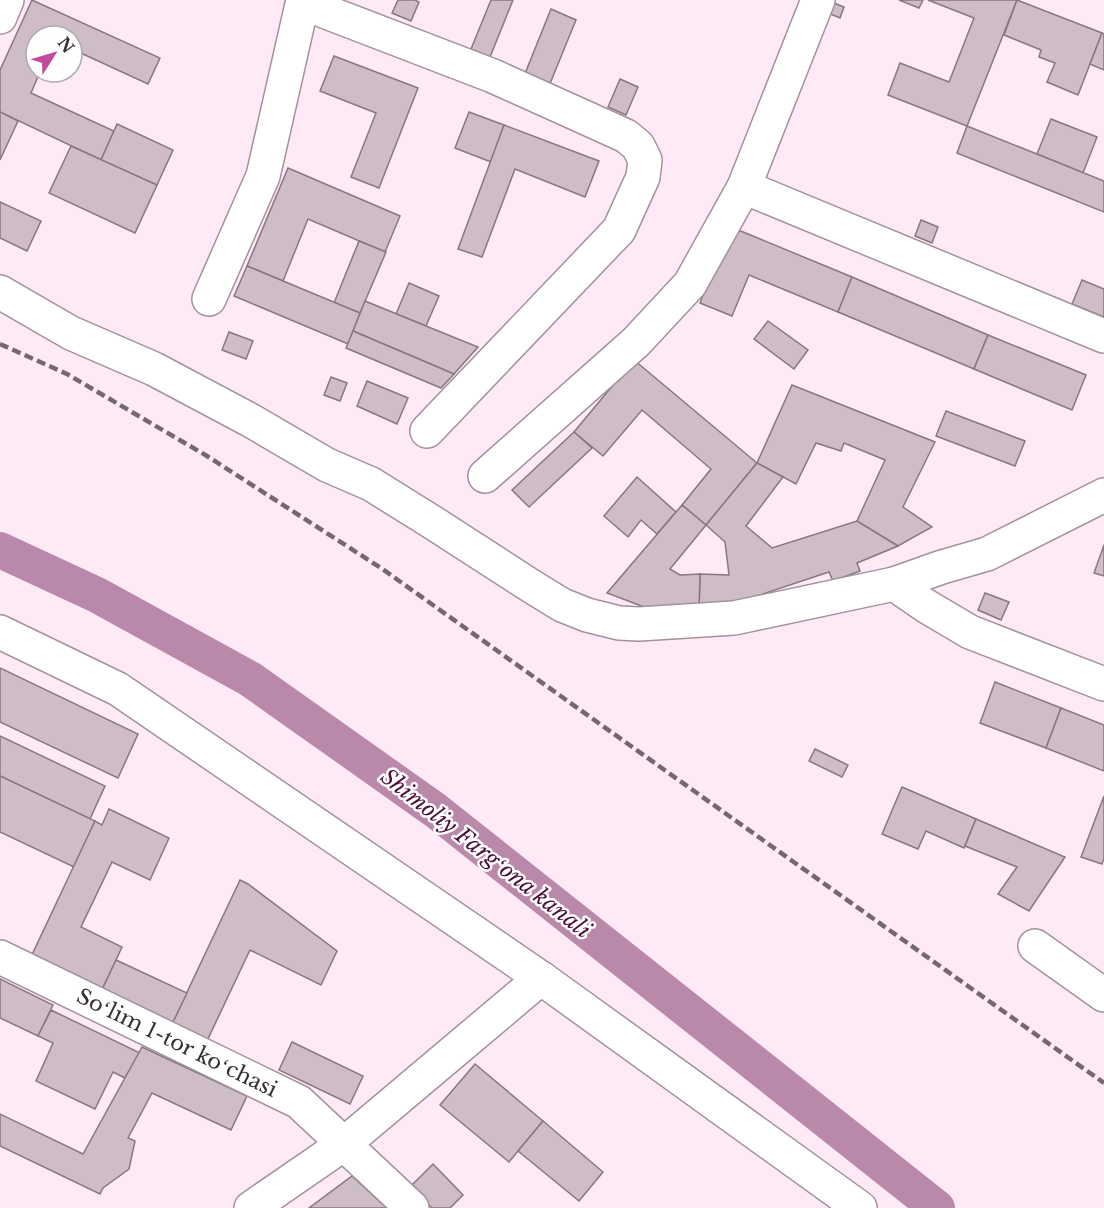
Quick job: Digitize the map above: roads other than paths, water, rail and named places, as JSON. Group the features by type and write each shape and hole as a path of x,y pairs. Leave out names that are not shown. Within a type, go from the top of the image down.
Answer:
{"street":[{"path":"0,17 7,0"},
{"path":"485,476 636,342 690,284 744,187 818,0"},
{"path":"209,299 264,176 303,2 493,76 626,136 638,146 645,160 643,177 619,230 427,431"},
{"path":"744,187 1104,336"},
{"path":"0,292 71,333 154,369 250,420 327,465 371,484 562,605 586,615 619,623 734,618 894,584 987,554 1104,495"},
{"path":"894,584 970,632 1104,684"},
{"path":"0,633 118,689 541,978 860,1208"},
{"path":"1035,946 1104,995"},
{"name":"Soʻlim 1-tor koʻchasi","path":"0,957 298,1102 412,1208"},
{"path":"251,1208 344,1144 541,978"}],"waterway":[{"name":"Shimoliy Fargʻona kanali","path":"0,550 97,595 250,679 435,810 937,1208"}],"railway":[{"path":"0,344 67,374 207,456 381,568 1104,1083"}]}
